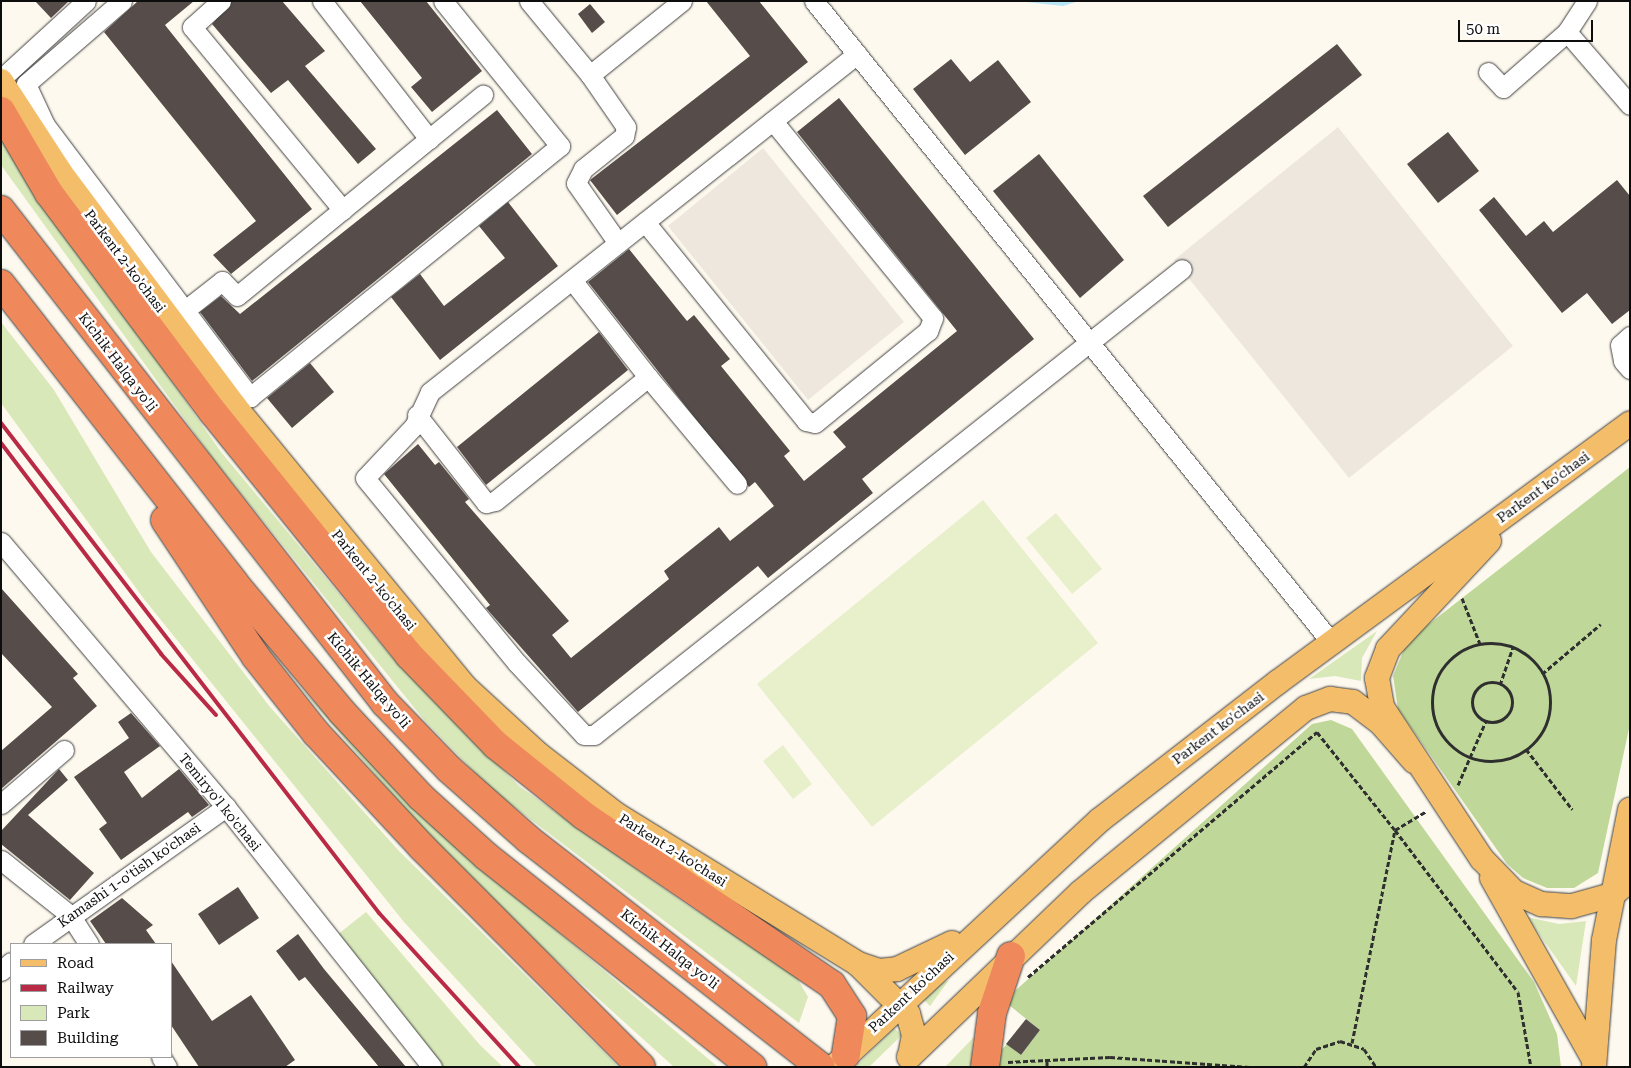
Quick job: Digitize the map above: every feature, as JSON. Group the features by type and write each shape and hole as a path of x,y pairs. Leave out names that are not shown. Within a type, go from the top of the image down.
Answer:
{"highway":[{"path":"1,112 48,193 163,329 409,656 451,701 583,815 832,985 852,1016 840,1061"},
{"name":"Kichik Halqa yo'li","path":"1,210 385,704 449,769 528,838 821,1067"},
{"path":"1,284 242,591 342,712 421,797 486,856 742,1060"},
{"path":"74,378 228,617 316,733 422,847 641,1067"},
{"path":"992,1065 992,1013 1012,956"}],"main road":[{"name":"Parkent 2-ko'chasi","path":"1,80 163,329 429,648 499,720 625,820 858,964 900,1003 914,1027 904,1062"},
{"name":"Parkent ko'chasi","path":"840,1061 983,924 1107,814 1331,642 1630,423"},
{"path":"1542,488 1409,622 1383,658 1378,678 1379,701 1414,761 1482,859 1594,1064"},
{"path":"904,1062 1012,956 1154,830 1299,712 1322,700 1353,702 1380,722 1414,761"},
{"path":"1594,1064 1598,993 1621,887 1630,810"},
{"path":"1482,859 1510,889 1540,904 1572,906 1621,887"},
{"name":"Parkent 2-ko'chasi","path":"858,964 879,971 897,969 983,924"}],"street":[{"path":"1,80 86,1"},
{"path":"122,1 26,84 45,125 250,397 560,146 444,1"},
{"path":"221,1 192,27 343,210"},
{"path":"322,1 429,139"},
{"path":"530,1 590,75 626,127 624,136 582,169 576,183 618,243"},
{"path":"590,75 682,1"},
{"path":"814,1 1331,642"},
{"path":"1488,72 1502,88 1567,32 1587,1"},
{"path":"1567,32 1630,104"},
{"path":"857,54 430,392 417,415 414,426 365,478 572,726 584,735 594,735 1182,269"},
{"path":"163,329 222,281 237,296 483,95"},
{"path":"645,222 806,421 815,423 928,331 933,318 773,120"},
{"path":"572,280 648,377 738,484"},
{"path":"1630,336 1620,344 1622,361 1630,369"},
{"path":"417,415 486,503 495,501 648,377"},
{"name":"Temiryo'l ko'chasi","path":"1,542 226,807 432,1067"},
{"path":"1,804 64,750"},
{"name":"Kamashi 1-o'tish ko'chasi","path":"34,943 70,914 226,807"},
{"path":"1,860 70,914 88,943"}],"path":[{"path":"1461,596 1480,644"},
{"path":"1542,674 1601,624"},
{"path":"1480,644 1513,647 1542,674 1549,698 1546,723 1526,749 1499,761 1470,758 1443,737 1432,706 1433,689 1445,666 1464,650 1480,644"},
{"path":"1500,685 1513,647"},
{"path":"1484,684 1500,685 1511,697 1510,710 1502,720 1486,721 1474,712 1474,693 1484,684"},
{"path":"1455,790 1486,721"},
{"path":"1030,975 1317,732 1395,830 1518,992 1531,1067"},
{"path":"1526,749 1572,809"},
{"path":"1352,1043 1395,830"},
{"path":"1304,1067 1316,1049 1327,1043 1352,1043 1364,1049 1376,1067"},
{"path":"992,1065 1047,1059 1110,1056 1250,1067"},
{"path":"1047,1059 1047,1067"}],"green space":[{"path":"1,137 221,452 389,654 519,786 687,905 793,971 808,997 799,1023 492,790 425,721 214,460 1,165"},
{"path":"1,322 54,390 151,552 270,707 399,851 619,1067 537,1067 404,922 144,599 1,403"},
{"path":"1630,467 1630,724 1598,873 1574,888 1547,888 1523,878 1507,864 1398,709 1393,676 1405,647 1420,631"},
{"path":"983,500 1098,643 872,827 757,684"},
{"path":"1056,513 1102,569 1072,594 1026,538"},
{"path":"1377,631 1362,658 1361,681 1335,676 1309,679"},
{"path":"298,685 423,818 718,1067 674,1067 519,927 416,822"},
{"path":"1331,720 1352,729 1534,982 1557,1034 1561,1067 997,1067 999,1053 1007,1044 1021,1055 1040,1030 1009,1005 1015,991 1312,724"},
{"path":"783,745 812,784 793,799 763,761"},
{"path":"366,912 480,1045 503,1067 442,1067 337,935"},
{"path":"1527,917 1559,924 1586,921 1576,986"},
{"path":"949,980 930,1006 924,1000 938,985"},
{"path":"894,1028 902,1035 869,1067 855,1067"},
{"path":"973,1038 971,1067 945,1067"}],"shaded area":[{"path":"1338,127 1513,346 1349,478 1174,260"},
{"path":"763,148 904,322 808,400 668,226"}],"water":[{"path":"1017,1 1079,1 1063,6"}],"building":[{"path":"35,1 69,1 51,18"},
{"path":"138,1 194,1 165,25 312,209 231,274 213,255 256,221 104,32"},
{"path":"232,1 282,1 325,51 305,66 376,149 358,164 288,80 271,93 212,24"},
{"path":"360,1 426,1 482,71 432,112 411,87 422,78"},
{"path":"706,1 759,1 808,62 617,215 590,180 750,56"},
{"path":"590,4 605,22 592,33 578,14"},
{"path":"1337,44 1362,75 1168,227 1143,196"},
{"path":"951,59 970,82 998,60 1031,102 965,155 913,89"},
{"path":"839,98 1034,339 862,479 873,493 768,578 758,566 578,712 486,608 490,605 384,474 418,444 435,465 439,462 469,499 465,502 569,621 552,635 571,658 669,579 664,571 719,527 730,541 774,506 755,482 749,487 588,282 629,249 687,321 694,315 730,359 721,366 790,451 784,456 804,481 846,447 833,432 957,331 797,132"},
{"path":"497,110 532,154 252,381 200,312 221,296 240,314"},
{"path":"1448,132 1479,171 1438,203 1407,164"},
{"path":"1039,154 1124,260 1080,298 993,191"},
{"path":"1617,180 1630,196 1630,310 1612,324 1587,293 1562,313 1479,210 1494,197 1526,236 1544,221 1553,232"},
{"path":"508,202 558,266 440,360 391,297 420,274 444,306 505,258 479,226"},
{"path":"599,332 628,370 486,485 457,447"},
{"path":"310,363 334,392 292,428 267,398"},
{"path":"1,588 78,674 73,678 97,706 1,789 1,751 52,707 1,653"},
{"path":"131,713 160,746 124,772 142,798 179,769 209,805 192,817 188,812 121,860 99,829 107,823 74,777 129,738 118,722"},
{"path":"59,769 68,780 28,815 94,873 70,900 1,844 1,831"},
{"path":"238,887 259,918 219,945 198,914"},
{"path":"122,898 153,925 146,930 155,943 105,943 90,921"},
{"path":"298,934 324,969 406,1067 379,1067 305,977 299,981 276,951"},
{"path":"172,962 212,1021 251,995 295,1060 285,1067 199,1067 172,1026"},
{"path":"1026,1019 1040,1030 1021,1055 1006,1044"}],"railway":[{"path":"1,423 379,913 519,1067"},
{"path":"1,443 161,654 216,715"}]}
